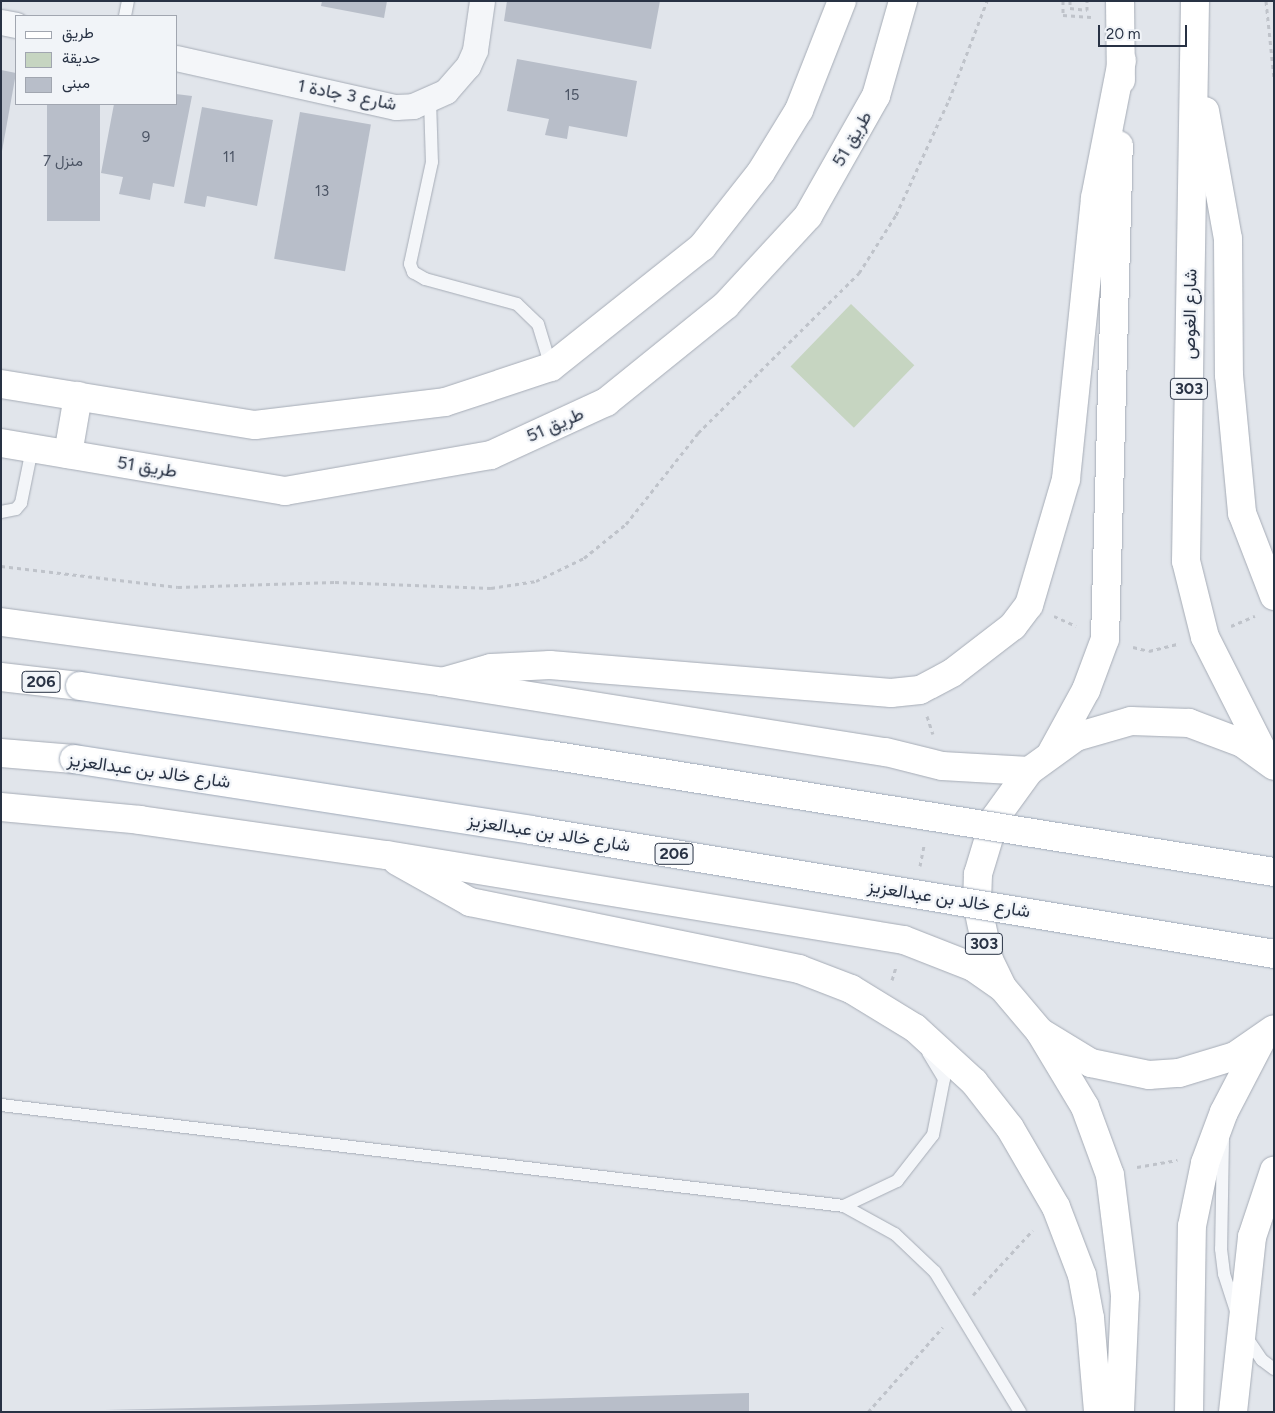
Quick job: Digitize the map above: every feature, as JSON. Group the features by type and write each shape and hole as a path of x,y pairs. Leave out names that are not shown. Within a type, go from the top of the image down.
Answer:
{"main road":[{"path":"1,384 255,425 446,402 552,367 702,247 761,172 800,110 842,1"},
{"name":"طريق 51","path":"1,443 285,491 490,455 606,402 726,305 808,216 876,96 903,1"},
{"name":"شارع الغوص","path":"1195,1 1186,561 1205,637 1270,762"},
{"name":"303","path":"1052,752 1086,690 1105,639 1122,61 1120,10"},
{"path":"1194,49 1228,239 1229,375 1242,513 1274,596"},
{"path":"442,682 491,668 550,665 881,692 920,690 983,651 1029,605 1066,479 1095,198 1122,61"},
{"path":"68,454 78,396"},
{"path":"1,622 442,682 886,752 942,766 1029,771"},
{"name":"206","path":"1,677 80,686 550,755 1274,872"},
{"name":"303","path":"1267,1035 1208,1067 1149,1075 1091,1062 1040,1032 1002,987 981,932 978,874 995,818 1029,771 1052,752 1103,727 1160,719 1216,730 1270,762"},
{"name":"شارع خالد بن عبدالعزيز","path":"1,753 74,759 531,830 1274,954"},
{"path":"1,806 140,820 387,855 904,940 973,968 1002,987"},
{"path":"387,855 470,902 799,969 851,989 915,1028 974,1082 1010,1128 1056,1207 1082,1275 1090,1318 1098,1412"},
{"path":"1040,1032 1084,1107 1110,1175 1124,1296 1120,1412"},
{"path":"1189,1412 1192,1226 1205,1163 1224,1112 1267,1035"},
{"path":"1233,1412 1240,1322 1252,1238 1274,1171"}],"street":[{"name":"شارع 3 جادة 1","path":"178,58 396,107 430,100 446,91 468,66 475,50 482,1"},
{"path":"1,22 15,25"}],"lane":[{"path":"125,15 128,1"},
{"path":"430,100 432,162 412,256 413,272 425,279 517,304 542,331 552,367"},
{"path":"1,512 16,509 21,503 32,449"},
{"path":"844,1206 897,1181 933,1136 944,1078 915,1028"},
{"path":"1,1105 844,1206 895,1234 935,1272 1020,1412"},
{"path":"1224,1112 1221,1249 1230,1299 1248,1342 1274,1369"}],"path":[{"path":"1063,1 1063,15 1120,10"},
{"path":"1070,1 1070,8 1087,10 1088,1"},
{"path":"1266,1 1274,78"},
{"path":"920,690 942,766"},
{"path":"918,872 927,834"},
{"path":"883,1009 904,940"},
{"path":"1110,1175 1149,1163 1184,1159 1205,1163"}],"green space":[{"path":"851,304 914,365 854,428 791,367"}],"building":[{"path":"322,1 387,1 384,18 321,6"},
{"path":"507,1 660,1 651,49 504,21"},
{"path":"517,59 637,81 627,137 569,126 567,139 545,135 549,119 507,111"},
{"path":"1,70 15,73 15,79 1,151"},
{"path":"178,94 192,96 174,187 153,183 150,200 119,194 123,177 101,173 114,105 178,105"},
{"path":"47,105 100,105 100,221 47,221"},
{"path":"202,107 273,120 257,206 207,196 205,207 184,203"},
{"path":"300,112 371,125 345,271 274,259"},
{"path":"749,1393 749,1412 105,1410 315,1405"}]}
